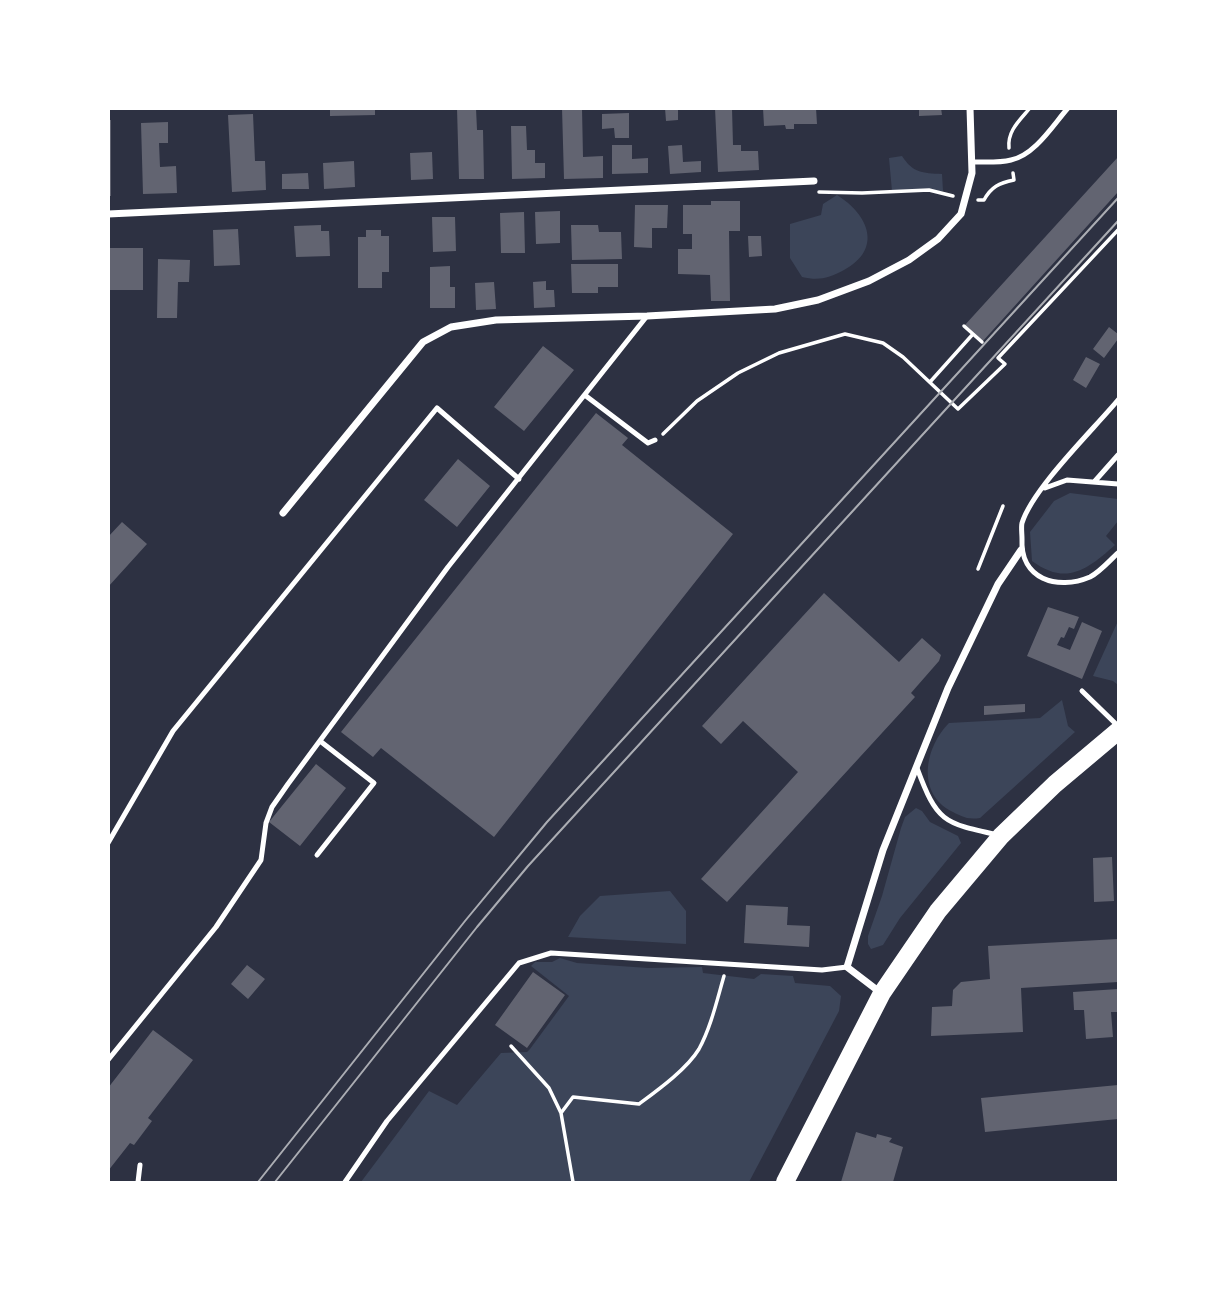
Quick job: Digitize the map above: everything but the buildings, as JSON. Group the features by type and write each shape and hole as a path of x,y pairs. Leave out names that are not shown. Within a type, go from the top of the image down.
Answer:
{"main road":[{"path":"785,1182 882,993 939,911 1001,836 1118,729"}],"street":[{"path":"283,513 423,342 451,327 495,320 775,309 818,300 869,281 909,260 938,239 961,214 971,182 973,162 970,108"},
{"path":"108,214 814,181"},
{"path":"882,993 847,967 883,850 948,688 998,584 1021,550"}],"lane":[{"path":"973,162 1011,160 1021,156 1038,142 1068,108"},
{"path":"108,1060 216,927 261,860 266,823 272,807 448,567 647,316"},
{"path":"586,396 648,443 656,440"},
{"path":"1118,400 1039,491 1022,523 1021,550 1029,569 1048,581 1072,582 1093,576 1118,553"},
{"path":"108,843 173,731 436,408 519,479"},
{"path":"1088,482 1097,480 1118,455"},
{"path":"1039,491 1058,482 1118,484"},
{"path":"1082,691 1118,729"},
{"path":"317,855 374,783 320,741"},
{"path":"917,768 929,802 946,820 964,828 1001,836"},
{"path":"345,1182 387,1121 519,962 551,953 822,970 847,967"},
{"path":"138,1182 140,1164"}],"path":[{"path":"814,181 820,194 862,193"},
{"path":"656,440 718,384 779,353 845,334 883,343 958,409 1005,365 998,358 1118,230"},
{"path":"964,326 982,342"},
{"path":"930,382 973,334"},
{"path":"978,569 1003,506"},
{"path":"561,1113 573,1097 639,1104 668,1082 698,1050 713,1013 728,962"},
{"path":"511,1046 550,1088 561,1113 573,1182"}],"shaded area":[{"path":"902,156 910,166 919,171 942,174 943,191 892,191 889,158"},
{"path":"837,195 857,212 864,222 867,242 864,252 856,262 834,275 819,279 802,277 790,258 790,224 821,215 823,204"},
{"path":"1070,493 1118,499 1118,521 1106,536 1115,545 1085,568 1066,574 1055,573 1032,561 1030,532 1054,501"},
{"path":"1118,621 1118,685 1093,676"},
{"path":"1062,700 1068,726 1075,732 980,818 960,816 939,801 928,780 928,768 935,743 949,723 1040,718"},
{"path":"916,808 922,811 930,822 958,836 961,843 900,918 883,945 871,949 868,936 901,828 905,817"},
{"path":"670,891 686,911 686,944 568,937 580,916 600,896"},
{"path":"560,958 577,963 648,968 702,967 703,973 754,979 761,974 793,976 795,983 830,986 841,996 839,1011 749,1182 361,1182 429,1091 457,1105 501,1053 527,1052 530,1049 569,996 531,966 535,962 552,962"}],"tram line":[{"path":"258,1182 547,822 1118,198"},
{"path":"275,1182 528,866 1118,221"}]}
